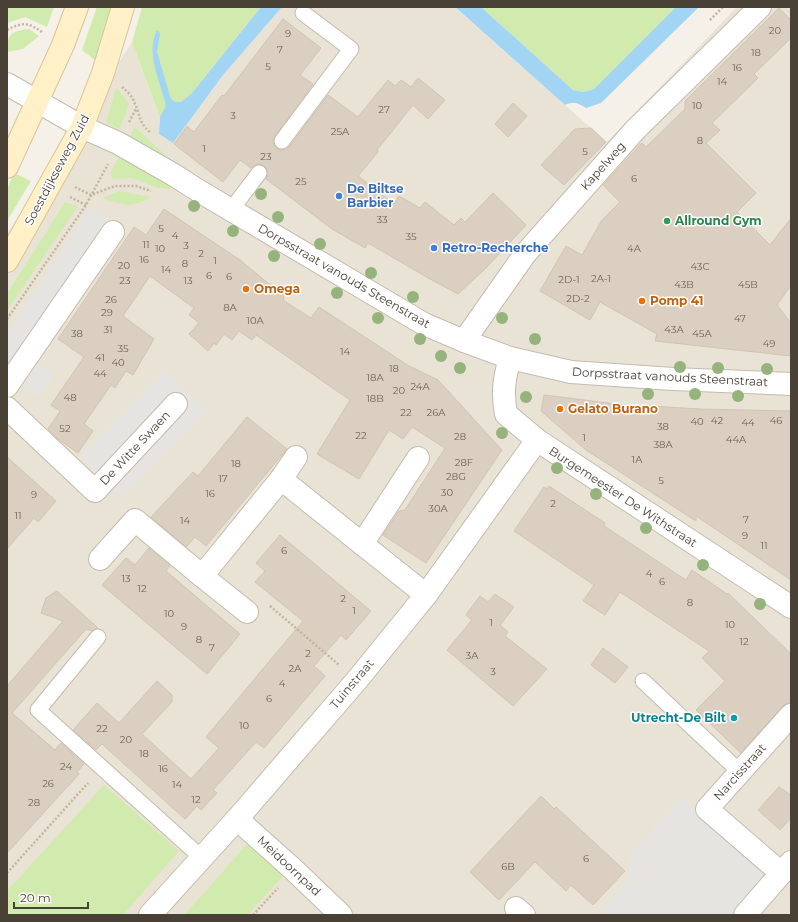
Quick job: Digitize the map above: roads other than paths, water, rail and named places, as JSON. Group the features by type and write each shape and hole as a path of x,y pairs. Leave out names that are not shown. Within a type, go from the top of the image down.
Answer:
{"main road":[{"path":"7,167 63,45 77,7"},
{"name":"Soestdijkseweg Zuid","path":"7,261 82,127 103,73 123,7"}],"street":[{"name":"Kapelweg","path":"464,341 530,248 635,130 760,7"},
{"name":"Dorpsstraat vanouds Steenstraat","path":"7,84 82,127 118,143 174,174 231,210 424,324 464,341 510,358 571,372 673,379 791,384"},
{"path":"7,386 113,232"},
{"name":"Burgemeester De Withstraat","path":"510,358 505,376 503,396 506,414 537,440 791,607"},
{"name":"De Witte Swaen","path":"7,408 95,491 176,404"},
{"name":"Tuinstraat","path":"150,915 237,819 357,680 426,595 537,440"},
{"path":"202,576 281,480 296,457"},
{"path":"362,544 418,458"},
{"path":"281,480 426,595"},
{"path":"100,559 135,520 247,612"},
{"name":"Narcisstraat","path":"786,868 707,810 791,715"},
{"name":"Meidoornpad","path":"237,819 341,915"},
{"path":"745,915 786,868"}],"lane":[{"path":"282,141 351,49 303,13"},
{"path":"231,210 259,173"},
{"path":"98,637 38,710 202,858"},
{"path":"643,681 740,772"}],"water":[{"path":"261,7 282,7 223,75 173,143 159,134 160,117 166,106 153,59 154,39 157,30 160,33 157,52 171,99 175,102 181,102 192,93"},
{"path":"455,7 481,7 573,90 583,92 594,89 676,7 699,7 601,103 586,108 576,103 565,105"}],"place":[{"name":"De Biltse Barbier","path":"339,196"},
{"name":"Allround Gym","path":"667,221"},
{"name":"Retro-Recherche","path":"434,248"},
{"name":"Omega","path":"246,289"},
{"name":"Pomp 41","path":"642,301"},
{"name":"Gelato Burano","path":"560,409"},
{"name":"Utrecht-De Bilt","path":"734,718"}]}
